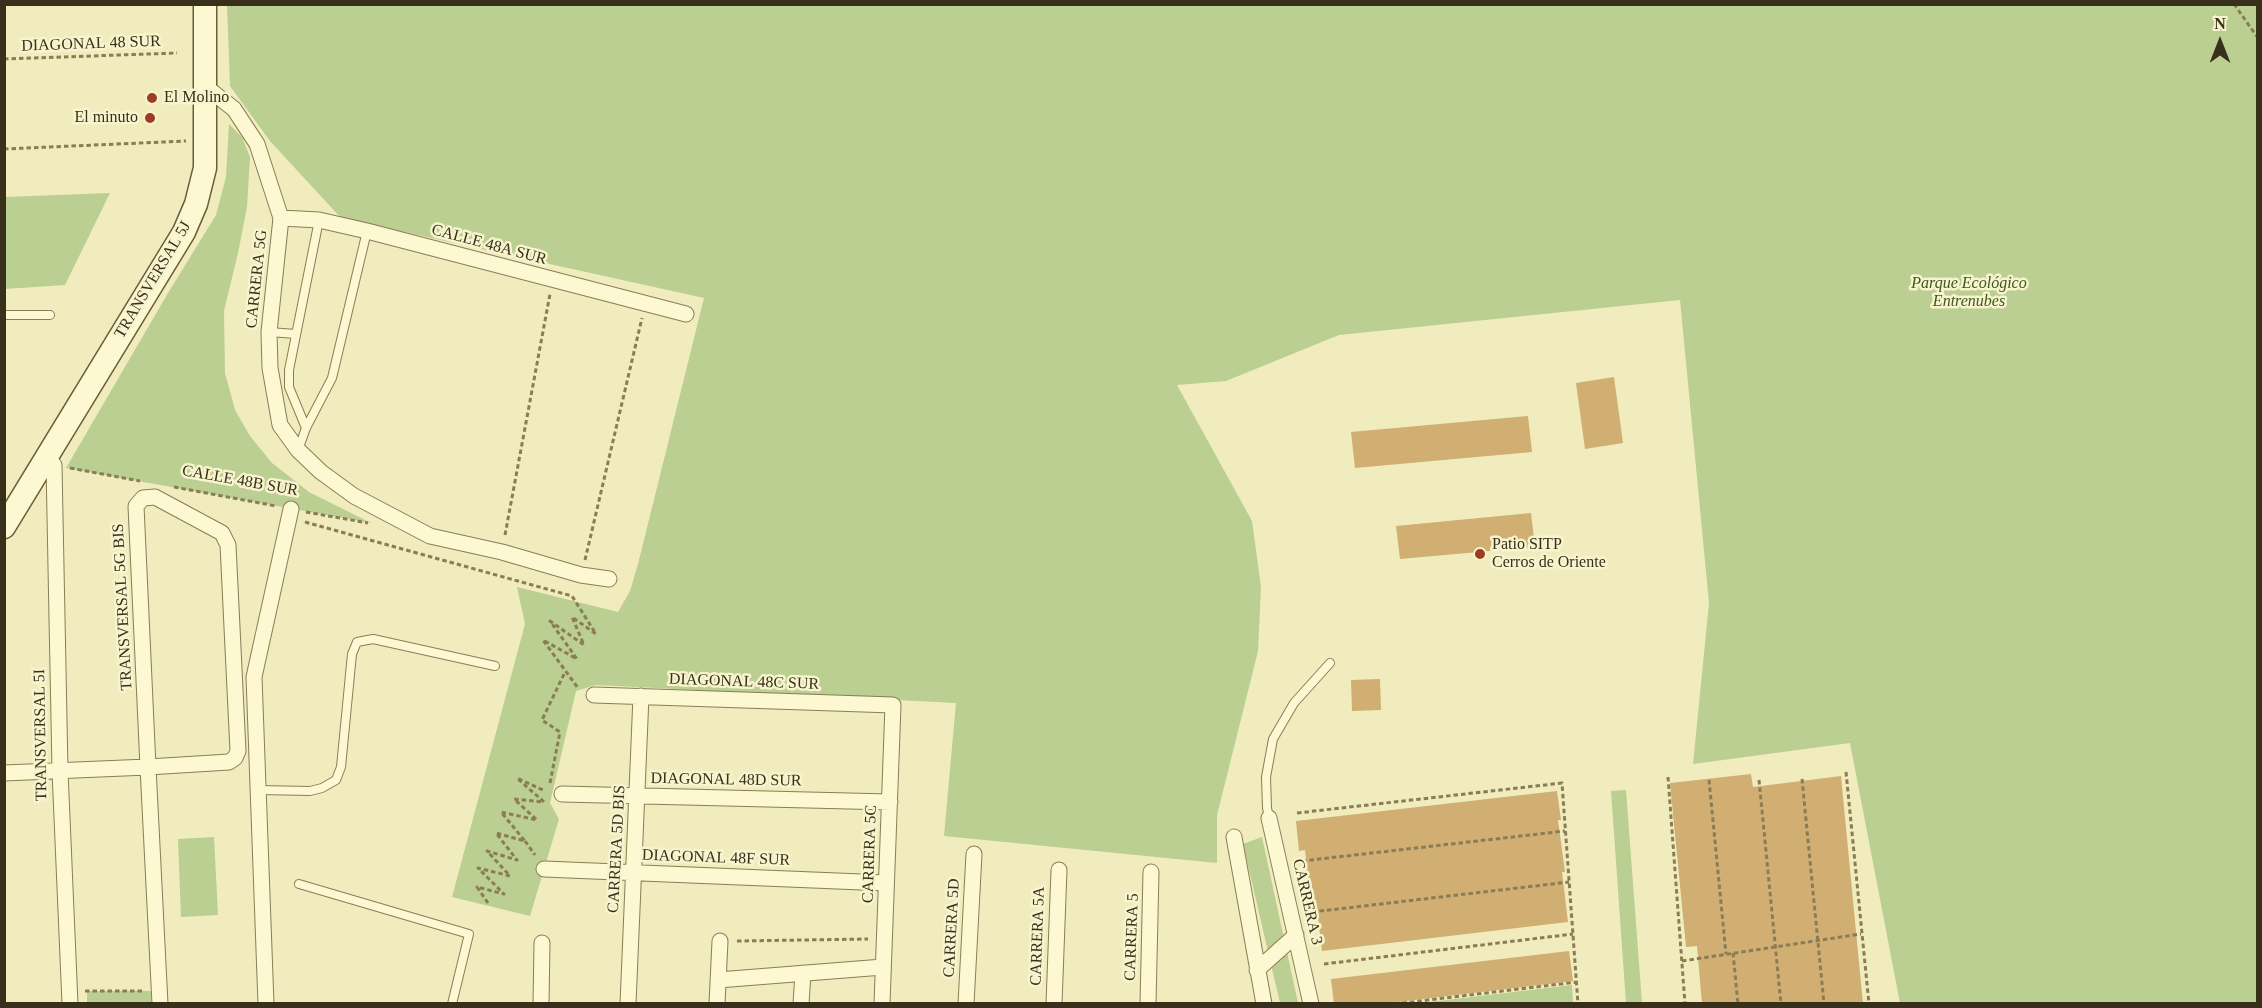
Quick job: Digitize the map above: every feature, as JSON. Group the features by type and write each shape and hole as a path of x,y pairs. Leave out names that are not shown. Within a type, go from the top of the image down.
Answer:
{"main road":[{"name":"TRANSVERSAL 5J","path":"4,527 48,464 184,232 196,204 206,168 206,4"}],"street":[{"name":"CARRERA 5G","path":"206,87 234,109 257,144 281,218 269,332 270,368 280,425"},
{"name":"CALLE 48A SUR","path":"281,218 319,220 367,231 686,314"},
{"name":"CALLE 48B SUR","path":"280,425 298,450 321,472 354,496 430,536 501,552 581,575 609,579"},
{"name":"TRANSVERSAL 5I","path":"48,464 69,997"},
{"name":"TRANSVERSAL 5G BIS","path":"148,767 229,762 235,758 237,751 228,545 222,533 155,497 143,498 136,506 148,767 160,997"},
{"path":"266,1004 254,676 290,513"},
{"name":"DIAGONAL 48C SUR","path":"594,695 894,705"},
{"name":"CARRERA 5D BIS","path":"628,1004 641,696"},
{"name":"CARRERA 5C","path":"882,1004 894,705"},
{"path":"4,773 148,767"},
{"name":"DIAGONAL 48D SUR","path":"562,794 890,802"},
{"name":"CARRERA 3","path":"1268,813 1311,1004"},
{"path":"1234,837 1263,1004"},
{"name":"CARRERA 5D","path":"966,1004 974,855"},
{"name":"DIAGONAL 48F SUR","path":"544,869 886,883"},
{"name":"CARRERA 5A","path":"1053,1004 1059,870"},
{"name":"CARRERA 5","path":"1148,1004 1151,872"},
{"path":"1257,970 1296,935"},
{"path":"717,1004 720,941"},
{"path":"541,1004 542,943"},
{"path":"718,980 883,967"},
{"path":"801,1004 802,973"}],"lane":[{"path":"306,428 289,387 289,370 319,220"},
{"path":"298,450 306,428 332,378 367,231"},
{"path":"4,315 50,315"},
{"path":"269,332 296,334"},
{"path":"259,790 310,790 322,788 336,780 340,767 352,654 357,642 373,639 495,666"},
{"path":"1268,813 1266,777 1273,739 1294,703 1330,663"},
{"path":"299,884 468,934 452,1004"}],"path":[{"path":"2234,4 2258,38"},
{"name":"DIAGONAL 48 SUR","path":"4,60 177,53"},
{"path":"4,149 176,142"},
{"path":"501,552 553,281"},
{"path":"581,575 646,305"},
{"path":"48,464 150,483"},
{"name":"CALLE 48B SUR","path":"173,487 290,513 371,524"},
{"path":"290,513 572,596 597,634 572,617 584,645 550,621 577,659 543,640 583,694 594,695"},
{"path":"488,903 477,887 504,894 478,868 510,876 487,851 517,860 496,833 525,841 501,812 537,820 514,799 544,802 517,778 548,792 560,732 542,720 565,672"},
{"path":"1846,772 1869,1004"},
{"path":"1668,777 1685,1004"},
{"path":"1802,779 1824,1004"},
{"path":"1709,780 1726,954"},
{"path":"1759,780 1781,1004"},
{"path":"1297,813 1562,783 1578,1004"},
{"path":"1302,861 1566,831"},
{"path":"1312,912 1569,882"},
{"path":"1324,964 1573,934"},
{"path":"1682,960 1862,934"},
{"path":"720,941 884,939"},
{"path":"1733,953 1738,1004"},
{"path":"1395,1004 1577,982"},
{"path":"69,997 160,997"}],"green space":[{"name":"Parque Ecológico Entrenubes","path":"227,5 2257,5 2257,1003 1900,1003 1850,743 1693,764 1709,603 1680,300 1339,335 1226,381 1177,385 1252,521 1261,587 1258,651 1217,815 1217,863 944,836 956,703 596,685 576,691 550,803 559,819 530,916 452,897 525,624 517,587 618,612 630,591 638,564 704,298 341,218 270,141 230,86"},
{"path":"229,124 242,137 250,157 247,207 224,311 225,373 235,410 250,436 272,463 309,492 371,523 66,468 216,215 226,177"},
{"path":"110,193 65,285 5,289 5,197"},
{"path":"1626,790 1642,1003 1626,1003 1611,791"},
{"path":"214,837 218,915 181,917 178,839"},
{"path":"1262,837 1298,1003 1280,1003 1243,844"},
{"path":"1572,985 1573,1003 1421,1003"},
{"path":"87,991 151,991 151,1003 87,1003"}],"building":[{"path":"1614,377 1623,443 1585,449 1576,383"},
{"path":"1528,416 1532,452 1355,468 1351,432"},
{"path":"1531,513 1535,547 1400,559 1396,526"},
{"path":"1380,679 1381,710 1352,711 1351,680"},
{"path":"1751,774 1753,787 1841,776 1863,1004 1702,1004 1697,946 1686,947 1670,783"},
{"path":"1557,791 1568,922 1322,951 1316,900 1311,901 1305,850 1299,851 1296,821"},
{"path":"1569,951 1573,981 1381,1004 1334,1004 1331,979"}],"place":[{"name":"El Molino","path":"152,98"},
{"name":"El minuto","path":"150,118"},
{"name":"Patio SITP Cerros de Oriente","path":"1480,554"}]}
